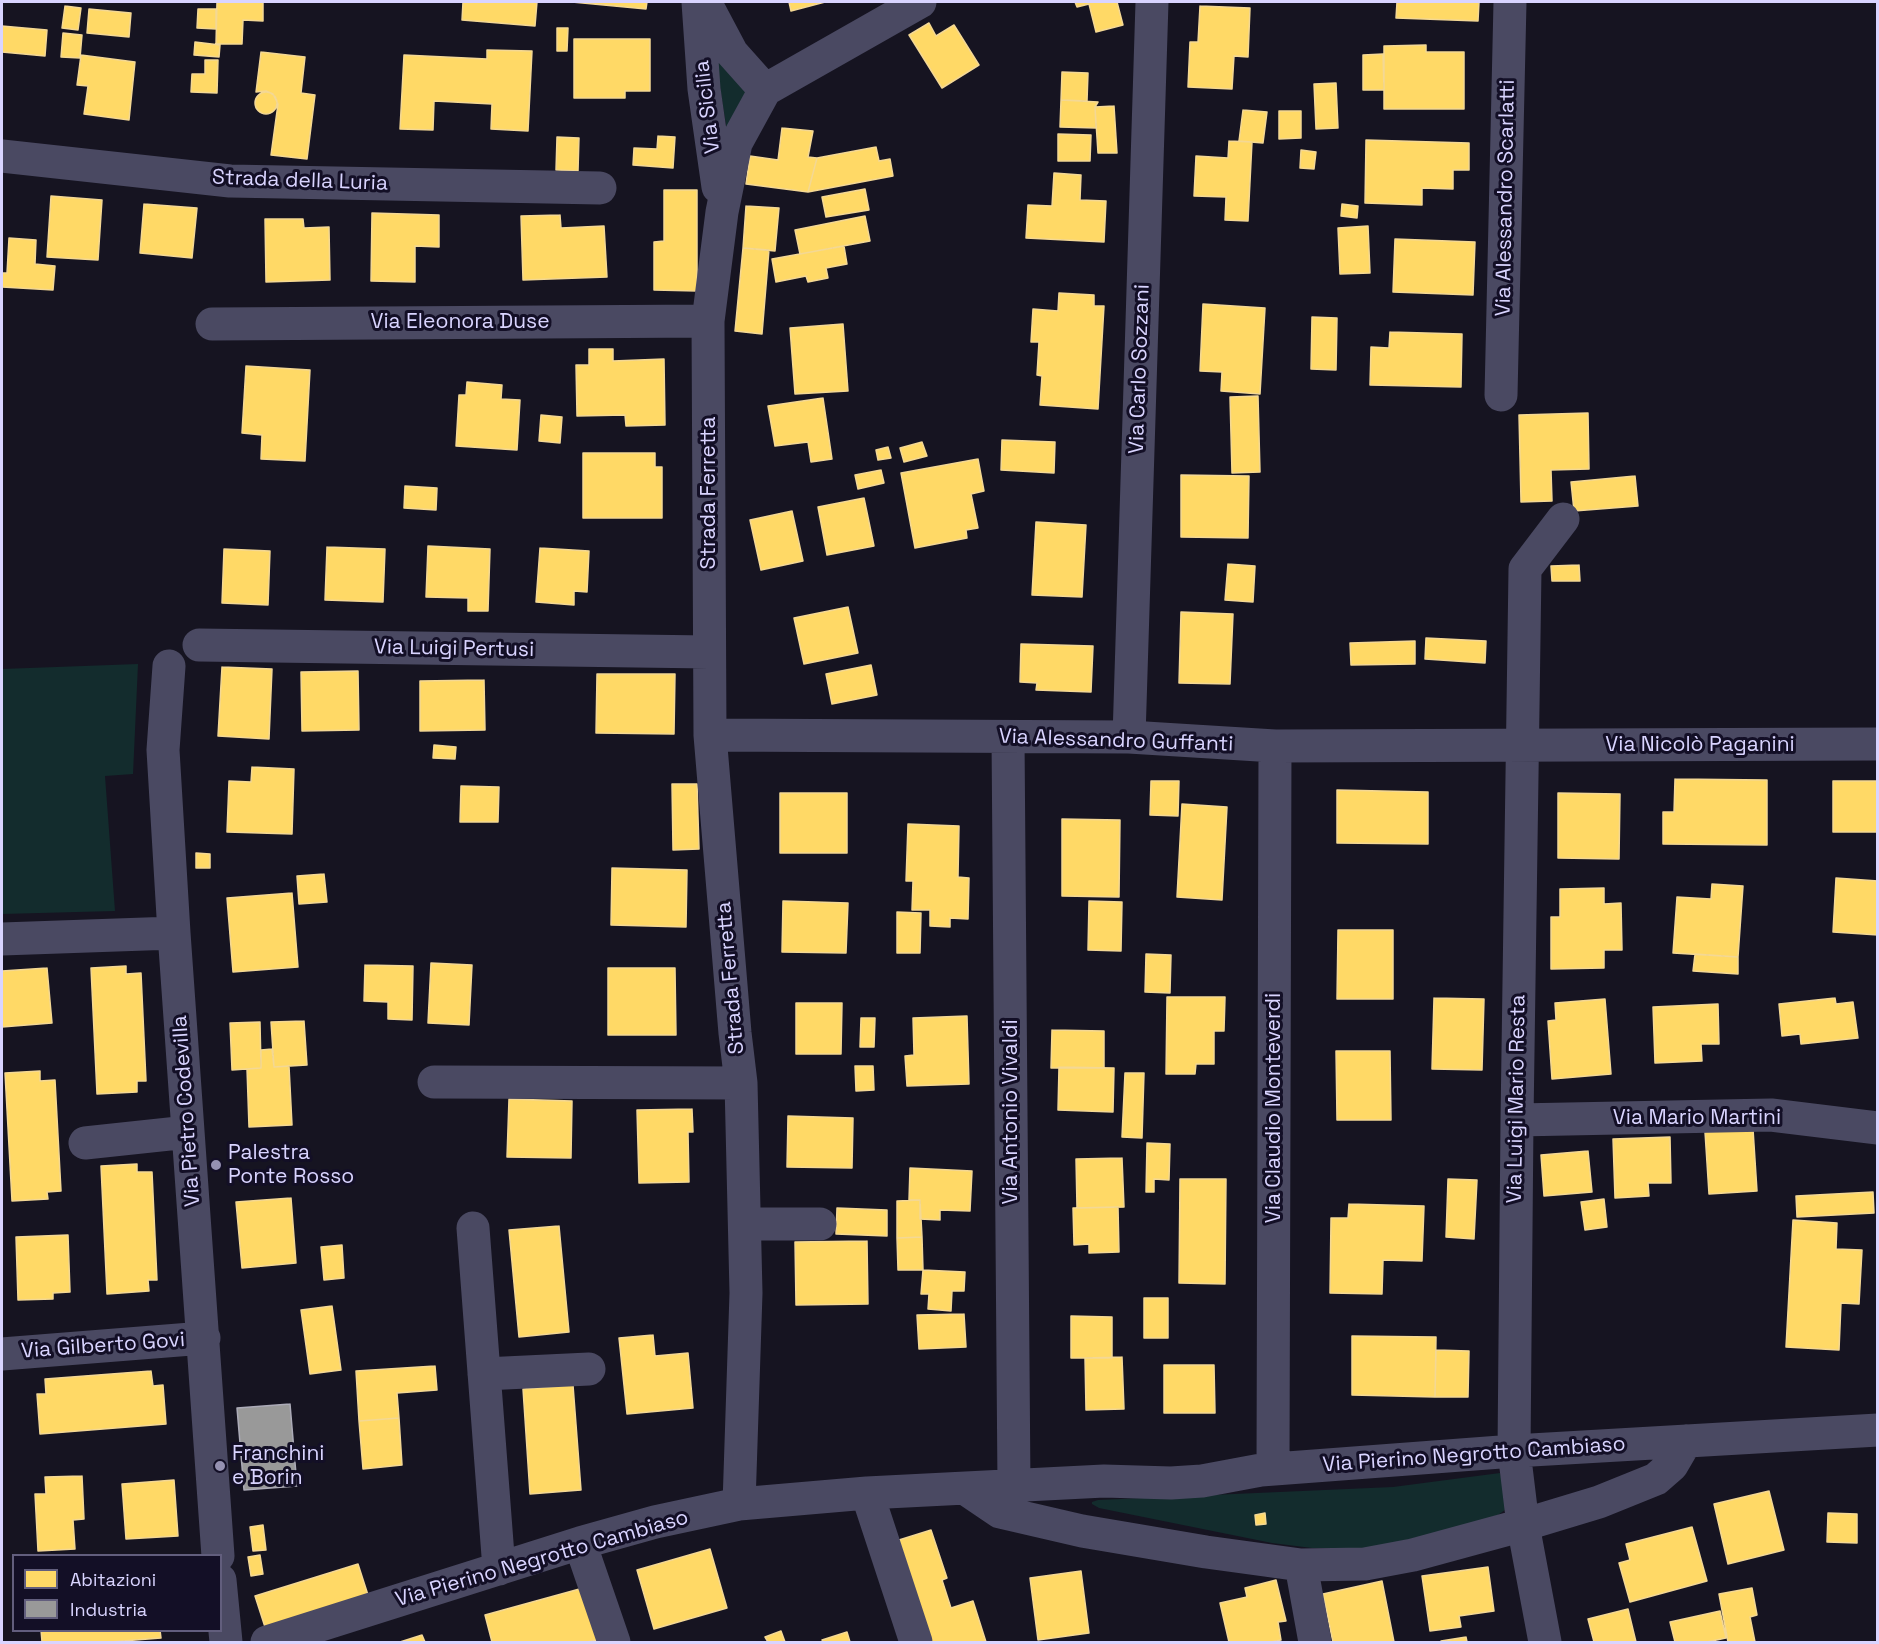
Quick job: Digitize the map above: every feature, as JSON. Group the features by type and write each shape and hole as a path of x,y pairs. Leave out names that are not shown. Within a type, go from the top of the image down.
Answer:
{"street":[{"name":"Via Sicilia","path":"698,2 704,89 722,212"},
{"name":"Via Sicilia","path":"705,2 732,53 765,90"},
{"path":"765,90 920,2"},
{"name":"Via Carlo Sozzani","path":"1129,737 1152,2"},
{"name":"Via Alessandro Scarlatti","path":"1501,395 1510,2"},
{"name":"Strada Ferretta","path":"739,1504 746,1293 741,1083 710,735 708,321 722,212 736,143 765,90"},
{"name":"Strada della Luria","path":"2,156 230,182 600,188"},
{"name":"Via Eleonora Duse","path":"212,324 708,321"},
{"name":"Via Luigi Mario Resta","path":"1545,1642 1523,1526 1514,1451 1522,747 1525,569 1563,519"},
{"name":"Via Luigi Pertusi","path":"199,645 709,652"},
{"name":"Via Pietro Codevilla","path":"169,666 163,750 218,1554"},
{"name":"Via Alessandro Guffanti","path":"710,735 1129,737 1275,746 1522,747"},
{"name":"Via Antonio Vivaldi","path":"1008,737 1014,1486"},
{"name":"Via Nicolò Paganini","path":"1522,747 1878,744"},
{"name":"Via Claudio Monteverdi","path":"1267,1469 1275,746"},
{"path":"2,939 174,933"},
{"name":"Strada Ferretta","path":"434,1082 741,1083"},
{"name":"Via Mario Martini","path":"1517,1120 1771,1115 1878,1128"},
{"path":"85,1143 188,1132"},
{"path":"744,1224 820,1224"},
{"path":"473,1228 499,1569"},
{"name":"Via Gilberto Govi","path":"2,1354 204,1338"},
{"path":"484,1374 589,1369"},
{"name":"Via Pierino Negrotto Cambiaso","path":"272,1642 580,1543 655,1522 739,1504 867,1493 1104,1480 1171,1484 1202,1481 1267,1469 1514,1451 1878,1430"},
{"name":"Via Pierino Negrotto Cambiaso","path":"966,1489 1000,1512 1082,1531 1301,1565 1365,1564 1413,1555 1523,1526 1599,1502 1656,1479 1672,1465 1686,1441"},
{"path":"867,1493 916,1642"},
{"path":"580,1543 614,1642"},
{"path":"1301,1565 1315,1642"},
{"path":"222,1601 226,1642"}],"green space":[{"path":"711,31 749,97 727,131"},
{"path":"138,664 133,774 105,776 115,911 2,914 2,669"},
{"path":"1500,1473 1509,1507 1498,1515 1457,1528 1372,1548 1312,1548 1272,1543 1099,1508 1092,1504 1098,1500 1393,1487"}],"building: Abitazioni":[{"path":"217,2 263,2 263,21 243,20 242,44 216,44"},
{"path":"463,2 537,2 535,26 462,20"},
{"path":"572,2 647,2 646,9"},
{"path":"789,2 825,2 791,11"},
{"path":"1075,2 1117,2 1123,25 1096,32 1089,4 1077,7"},
{"path":"1397,2 1479,2 1478,21 1396,18"},
{"path":"65,6 81,8 78,30 62,28"},
{"path":"1200,6 1250,8 1248,57 1234,56 1232,89 1188,87 1190,42 1198,42"},
{"path":"89,9 131,13 129,37 87,33"},
{"path":"198,9 216,9 216,29 197,28"},
{"path":"929,23 936,36 954,25 979,65 942,88 909,35"},
{"path":"2,26 47,30 45,56 2,52"},
{"path":"557,28 568,28 567,51 557,51"},
{"path":"63,33 82,35 80,58 61,57"},
{"path":"574,39 650,39 650,91 625,91 625,98 574,98"},
{"path":"195,42 220,45 219,57 194,55"},
{"path":"1426,45 1426,52 1464,52 1464,109 1384,109 1384,46"},
{"path":"487,50 532,51 528,131 491,129 492,104 434,101 433,130 400,129 404,55 487,59"},
{"path":"261,52 305,57 301,93 315,95 307,159 271,155 278,104 273,94 266,91 256,92"},
{"path":"1383,54 1384,90 1363,90 1363,55"},
{"path":"81,55 135,62 129,120 84,114 88,86 77,85"},
{"path":"205,60 218,60 217,93 191,92 192,74 205,74"},
{"path":"1062,72 1088,73 1087,101 1061,100"},
{"path":"1336,83 1338,128 1316,129 1314,84"},
{"path":"266,92 274,95 277,103 274,111 266,114 258,111 255,103 258,95"},
{"path":"1061,100 1098,102 1095,107 1096,128 1060,127"},
{"path":"1114,106 1117,153 1098,153 1095,107"},
{"path":"1243,110 1267,112 1263,143 1239,141"},
{"path":"1279,111 1301,111 1301,138 1279,139"},
{"path":"782,128 813,131 808,157 817,158 808,192 746,184 750,156 778,160"},
{"path":"1058,134 1091,135 1090,161 1058,161"},
{"path":"658,136 675,137 673,168 633,165 634,148 657,149"},
{"path":"557,137 579,138 578,171 556,170"},
{"path":"1366,140 1469,143 1469,170 1453,170 1453,189 1422,188 1422,205 1365,203"},
{"path":"1229,141 1252,142 1248,221 1225,220 1226,197 1194,196 1196,156 1228,158"},
{"path":"876,147 879,161 890,159 893,176 808,192 817,158"},
{"path":"1301,150 1316,152 1314,169 1300,168"},
{"path":"1054,173 1081,175 1080,200 1106,201 1104,242 1026,238 1028,205 1052,206"},
{"path":"865,189 869,210 826,217 822,197"},
{"path":"664,190 697,190 697,291 654,290 654,242 664,241"},
{"path":"51,196 102,200 98,260 47,257"},
{"path":"144,204 197,208 192,258 140,253"},
{"path":"1342,204 1358,206 1357,218 1341,216"},
{"path":"746,206 779,208 775,251 743,248"},
{"path":"372,213 439,215 439,247 415,246 415,282 371,281"},
{"path":"560,215 561,228 604,226 607,277 523,280 521,216"},
{"path":"865,216 870,241 800,254 795,230"},
{"path":"265,219 303,219 304,228 329,227 330,280 266,282"},
{"path":"1368,226 1370,273 1340,274 1338,228"},
{"path":"9,238 36,240 35,264 55,266 53,290 2,287 2,273 7,273"},
{"path":"1395,239 1475,242 1473,295 1393,292"},
{"path":"844,246 847,264 826,268 828,278 808,282 806,276 776,282 772,259"},
{"path":"743,248 769,250 762,334 735,331"},
{"path":"1059,293 1094,295 1094,306 1104,306 1098,409 1040,405 1042,376 1037,375 1039,342 1031,342 1033,309 1058,311"},
{"path":"1203,304 1265,308 1260,394 1221,391 1222,372 1200,371"},
{"path":"1312,317 1337,318 1336,370 1311,369"},
{"path":"843,324 848,391 795,394 790,328"},
{"path":"1390,332 1462,334 1461,387 1370,385 1371,347 1389,348"},
{"path":"589,349 613,349 613,361 664,359 665,425 626,426 625,415 577,416 576,365 589,365"},
{"path":"246,366 310,370 305,461 261,459 262,435 242,433"},
{"path":"467,382 502,385 501,399 520,400 517,450 456,446 459,395 466,395"},
{"path":"1258,396 1260,472 1232,473 1230,397"},
{"path":"823,398 832,459 811,462 808,442 775,446 768,406"},
{"path":"1588,413 1589,469 1551,470 1552,501 1521,502 1519,415"},
{"path":"541,415 562,417 560,443 539,441"},
{"path":"1002,440 1055,442 1054,473 1001,470"},
{"path":"922,442 927,456 904,462 900,448"},
{"path":"888,447 891,458 878,460 876,450"},
{"path":"583,453 655,453 655,467 662,467 662,518 583,518"},
{"path":"978,459 984,491 971,494 978,528 966,530 967,538 915,548 901,473"},
{"path":"881,470 884,483 858,489 855,475"},
{"path":"1181,475 1249,476 1248,538 1181,537"},
{"path":"1635,476 1638,506 1574,511 1571,482"},
{"path":"405,486 437,488 436,510 404,508"},
{"path":"864,498 874,546 827,555 818,507"},
{"path":"792,511 803,561 761,570 750,520"},
{"path":"1036,522 1086,525 1082,597 1032,595"},
{"path":"428,546 490,549 488,611 468,611 468,598 426,597"},
{"path":"327,547 385,549 383,602 325,600"},
{"path":"540,548 589,551 587,592 574,591 574,605 536,602"},
{"path":"224,549 270,551 268,605 222,603"},
{"path":"1228,564 1255,566 1253,602 1225,600"},
{"path":"1579,565 1580,581 1552,581 1551,566"},
{"path":"848,607 858,653 804,664 794,618"},
{"path":"1181,612 1233,614 1230,684 1179,683"},
{"path":"1426,638 1486,641 1485,663 1425,659"},
{"path":"1415,641 1415,664 1351,665 1350,643"},
{"path":"1021,644 1093,646 1091,692 1036,690 1037,683 1020,682"},
{"path":"871,665 877,695 832,704 826,674"},
{"path":"222,667 272,669 269,739 218,736"},
{"path":"358,671 359,730 302,731 301,672"},
{"path":"597,674 675,674 674,734 596,733"},
{"path":"484,680 485,730 420,731 420,681"},
{"path":"434,745 456,747 455,759 433,758"},
{"path":"252,767 294,769 292,834 227,832 229,781 251,782"},
{"path":"1675,779 1767,780 1767,845 1663,844 1663,812 1674,812"},
{"path":"1151,781 1179,781 1178,816 1150,815"},
{"path":"1833,781 1878,781 1878,832 1833,832"},
{"path":"672,784 697,784 699,849 673,850"},
{"path":"461,786 499,787 498,822 460,822"},
{"path":"1337,790 1428,792 1428,844 1337,843"},
{"path":"780,793 847,793 847,853 780,853"},
{"path":"1558,793 1620,794 1619,859 1558,858"},
{"path":"1182,804 1227,807 1222,900 1177,897"},
{"path":"1062,819 1120,820 1119,897 1062,896"},
{"path":"908,824 959,826 958,877 969,878 968,919 950,918 950,927 930,926 930,910 912,910 913,881 906,881"},
{"path":"196,853 210,854 210,868 196,868"},
{"path":"612,868 687,870 686,927 611,925"},
{"path":"324,874 327,902 299,904 297,876"},
{"path":"1836,878 1878,881 1878,935 1833,932"},
{"path":"1712,884 1743,886 1738,957 1673,953 1677,897 1711,899"},
{"path":"1604,888 1604,904 1621,903 1622,950 1604,950 1604,968 1551,969 1551,917 1560,917 1560,889"},
{"path":"292,893 298,967 233,972 227,898"},
{"path":"783,901 848,903 846,953 782,952"},
{"path":"1089,901 1122,902 1121,951 1088,950"},
{"path":"897,912 921,913 920,953 897,953"},
{"path":"1338,930 1393,930 1393,999 1337,999"},
{"path":"1146,954 1171,955 1170,993 1145,992"},
{"path":"1695,954 1738,957 1738,974 1693,971"},
{"path":"431,963 472,965 469,1025 428,1023"},
{"path":"365,965 413,966 412,1020 388,1019 388,1002 364,1001"},
{"path":"126,966 126,974 141,973 146,1081 137,1081 137,1092 97,1094 91,968"},
{"path":"47,968 52,1023 2,1027 2,971"},
{"path":"608,968 675,968 676,1035 608,1035"},
{"path":"1167,997 1225,997 1224,1031 1214,1031 1214,1064 1196,1064 1195,1074 1166,1074"},
{"path":"1434,998 1484,999 1482,1070 1432,1069"},
{"path":"1835,998 1836,1004 1853,1002 1858,1038 1801,1044 1800,1034 1782,1036 1779,1004"},
{"path":"1605,999 1611,1074 1552,1079 1548,1021 1556,1020 1555,1003"},
{"path":"796,1003 842,1003 841,1054 796,1054"},
{"path":"1718,1004 1719,1044 1701,1044 1702,1061 1655,1063 1653,1007"},
{"path":"967,1016 969,1084 907,1086 905,1056 914,1055 913,1018"},
{"path":"861,1018 875,1018 874,1047 860,1047"},
{"path":"304,1021 307,1065 274,1067 271,1022"},
{"path":"260,1022 261,1068 232,1070 230,1023"},
{"path":"1052,1030 1104,1031 1104,1068 1051,1068"},
{"path":"272,1049 274,1067 289,1066 292,1125 249,1127 247,1069 261,1068 261,1050"},
{"path":"1336,1051 1390,1051 1391,1120 1337,1120"},
{"path":"855,1066 873,1066 874,1090 856,1091"},
{"path":"1059,1067 1114,1068 1113,1112 1058,1110"},
{"path":"40,1071 40,1081 55,1080 61,1191 47,1192 48,1199 12,1201 5,1073"},
{"path":"1125,1073 1144,1073 1142,1138 1122,1137"},
{"path":"509,1099 572,1101 571,1158 507,1157"},
{"path":"692,1109 693,1132 688,1132 689,1182 639,1183 637,1110"},
{"path":"788,1116 853,1118 852,1168 787,1167"},
{"path":"1753,1129 1757,1191 1709,1194 1705,1132"},
{"path":"1670,1137 1671,1183 1648,1183 1649,1196 1615,1198 1613,1139"},
{"path":"1147,1143 1170,1144 1169,1180 1154,1179 1154,1192 1146,1192"},
{"path":"1588,1151 1592,1192 1544,1196 1541,1155"},
{"path":"1122,1158 1124,1207 1077,1208 1076,1159"},
{"path":"137,1164 137,1172 152,1172 157,1280 148,1280 149,1291 107,1294 101,1166"},
{"path":"910,1168 972,1171 970,1211 940,1210 940,1220 920,1219 920,1200 909,1200"},
{"path":"1180,1179 1226,1179 1225,1284 1179,1283"},
{"path":"1448,1179 1477,1180 1474,1239 1446,1237"},
{"path":"1873,1192 1874,1213 1797,1217 1796,1196"},
{"path":"291,1198 296,1263 242,1268 236,1202"},
{"path":"1604,1199 1607,1227 1585,1230 1581,1202"},
{"path":"920,1200 922,1237 897,1238 897,1201"},
{"path":"1349,1204 1424,1206 1422,1261 1383,1260 1382,1294 1330,1293 1331,1218 1348,1218"},
{"path":"1118,1207 1119,1252 1089,1253 1089,1244 1074,1245 1073,1208"},
{"path":"837,1208 887,1210 887,1236 836,1234"},
{"path":"1793,1220 1837,1223 1836,1249 1862,1250 1859,1304 1841,1303 1839,1350 1786,1347"},
{"path":"559,1226 569,1332 519,1337 509,1230"},
{"path":"68,1235 70,1292 53,1293 53,1299 18,1300 16,1237"},
{"path":"922,1237 923,1270 898,1270 897,1238"},
{"path":"867,1241 868,1304 796,1305 795,1242"},
{"path":"342,1245 344,1278 324,1280 321,1247"},
{"path":"923,1270 965,1272 964,1291 952,1291 951,1311 928,1309 929,1294 921,1294"},
{"path":"1144,1298 1168,1298 1168,1338 1144,1338"},
{"path":"332,1306 341,1370 310,1374 301,1310"},
{"path":"964,1314 966,1347 919,1349 917,1315"},
{"path":"1071,1316 1112,1317 1112,1358 1071,1358"},
{"path":"653,1335 655,1356 688,1353 693,1408 627,1414 619,1338"},
{"path":"1352,1336 1436,1337 1435,1397 1352,1395"},
{"path":"1436,1350 1469,1351 1468,1397 1435,1397"},
{"path":"1122,1357 1124,1409 1086,1410 1085,1358"},
{"path":"1164,1365 1214,1365 1215,1413 1164,1413"},
{"path":"435,1366 437,1390 397,1393 399,1418 359,1421 356,1371"},
{"path":"151,1371 153,1386 163,1385 166,1424 40,1434 37,1394 46,1394 45,1379"},
{"path":"573,1385 581,1490 530,1494 523,1389"},
{"path":"399,1418 402,1465 363,1469 359,1421"},
{"path":"82,1476 84,1519 73,1520 75,1549 38,1551 35,1494 46,1494 45,1477"},
{"path":"174,1480 178,1536 126,1539 122,1484"},
{"path":"1769,1491 1784,1550 1728,1564 1714,1504"},
{"path":"1265,1513 1266,1524 1256,1525 1255,1515"},
{"path":"1828,1513 1857,1514 1857,1543 1827,1542"},
{"path":"263,1525 266,1550 253,1551 250,1527"},
{"path":"1692,1527 1707,1581 1630,1602 1619,1563 1630,1560 1626,1544"},
{"path":"931,1530 947,1578 942,1580 951,1608 973,1601 986,1642 932,1642 899,1540"},
{"path":"710,1549 727,1608 654,1629 637,1570"},
{"path":"260,1555 263,1574 251,1576 248,1557"},
{"path":"358,1564 368,1595 265,1627 255,1596"},
{"path":"1488,1567 1494,1611 1459,1616 1461,1627 1430,1631 1422,1576"},
{"path":"1081,1571 1089,1633 1038,1640 1030,1578"},
{"path":"1276,1580 1286,1621 1278,1622 1281,1640 1229,1642 1220,1603 1247,1597 1245,1588"},
{"path":"1382,1581 1394,1642 1333,1642 1323,1594"},
{"path":"583,1588 597,1640 587,1642 492,1642 485,1615"},
{"path":"1752,1588 1757,1615 1750,1617 1755,1642 1728,1642 1719,1594"},
{"path":"1628,1609 1636,1642 1594,1642 1588,1619"},
{"path":"1720,1611 1726,1638 1707,1642 1675,1642 1670,1622"},
{"path":"781,1631 785,1642 768,1642 765,1637"},
{"path":"41,1632 160,1632 161,1638 110,1642 42,1642"},
{"path":"847,1632 850,1642 823,1642 822,1640"},
{"path":"422,1635 425,1642 400,1642"},
{"path":"1466,1637 1467,1642 1441,1642 1441,1641"}],"building: Industria":[{"path":"290,1404 297,1486 244,1490 237,1408"}],"place":[{"name":"Palestra Ponte Rosso","path":"216,1165"},
{"name":"Franchini e Borin","path":"220,1466"}]}
